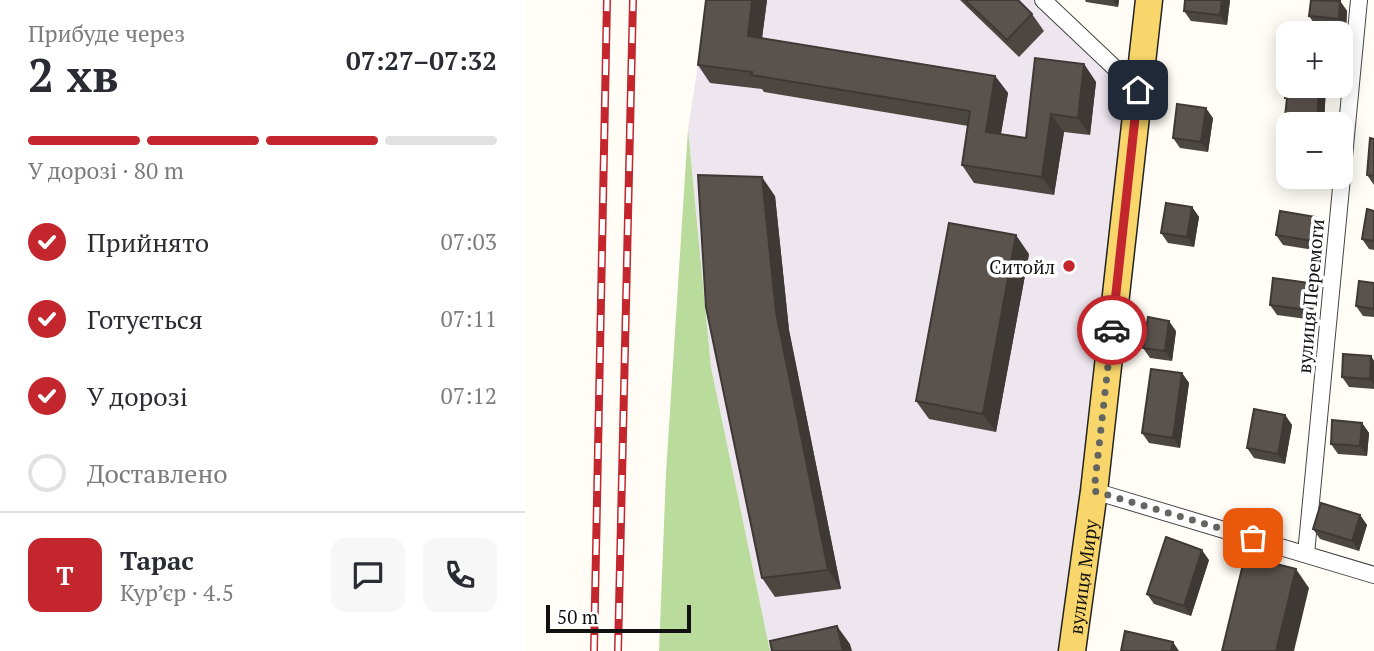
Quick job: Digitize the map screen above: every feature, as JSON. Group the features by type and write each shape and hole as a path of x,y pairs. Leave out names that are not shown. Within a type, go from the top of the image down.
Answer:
{"main road":[{"name":"вулиця Миру","path":"1072,651 1094,491 1149,0"}],"street":[{"path":"1043,0 1138,90"},
{"name":"вулиця Перемоги","path":"1307,554 1359,0"},
{"path":"1094,491 1374,575"}],"shaded area":[{"path":"708,0 1043,0 1138,90 1072,651 770,651 711,367 688,129"}],"green space":[{"path":"688,129 711,367 770,651 659,651 666,473"}],"building":[{"path":"706,0 752,0 748,36 995,76 986,132 1026,138 1035,58 1084,64 1078,118 1051,114 1042,177 962,165 970,111 751,75 752,72 698,65"},
{"path":"965,0 1018,0 1032,14 1007,40"},
{"path":"1185,0 1222,0 1220,15 1184,11"},
{"path":"1311,0 1340,1 1339,19 1309,16"},
{"path":"1287,98 1318,98 1318,112 1286,112"},
{"path":"1177,104 1206,108 1201,142 1173,138"},
{"path":"1370,138 1374,139 1374,176 1367,175"},
{"path":"698,175 762,177 776,312 828,570 762,578 706,307"},
{"path":"1166,203 1192,207 1187,237 1161,233"},
{"path":"1367,209 1374,211 1374,241 1362,239"},
{"path":"1280,211 1316,217 1313,241 1276,235"},
{"path":"949,223 1016,235 983,414 916,401"},
{"path":"1273,278 1310,283 1307,310 1270,305"},
{"path":"1359,281 1374,283 1374,309 1356,306"},
{"path":"1148,317 1169,321 1165,351 1143,348"},
{"path":"1343,354 1371,356 1370,379 1342,377"},
{"path":"1151,369 1182,373 1173,438 1142,433"},
{"path":"1254,409 1285,415 1278,454 1247,448"},
{"path":"1332,420 1362,423 1360,446 1331,444"},
{"path":"1321,503 1360,515 1352,541 1313,529"},
{"path":"1166,537 1202,550 1184,606 1147,594"},
{"path":"1245,556 1296,569 1276,651 1222,651"},
{"path":"837,626 843,651 772,651 770,641"},
{"path":"1125,631 1173,642 1171,651 1121,651"}],"railway":[{"path":"594,651 607,0"},
{"path":"618,651 633,0"}],"way so far":[{"path":"1112,330 1094,491 1253,538"}],"place":[{"name":"Ситойл","path":"1069,266"}],"route":[{"path":"1112,330 1138,90"}]}
